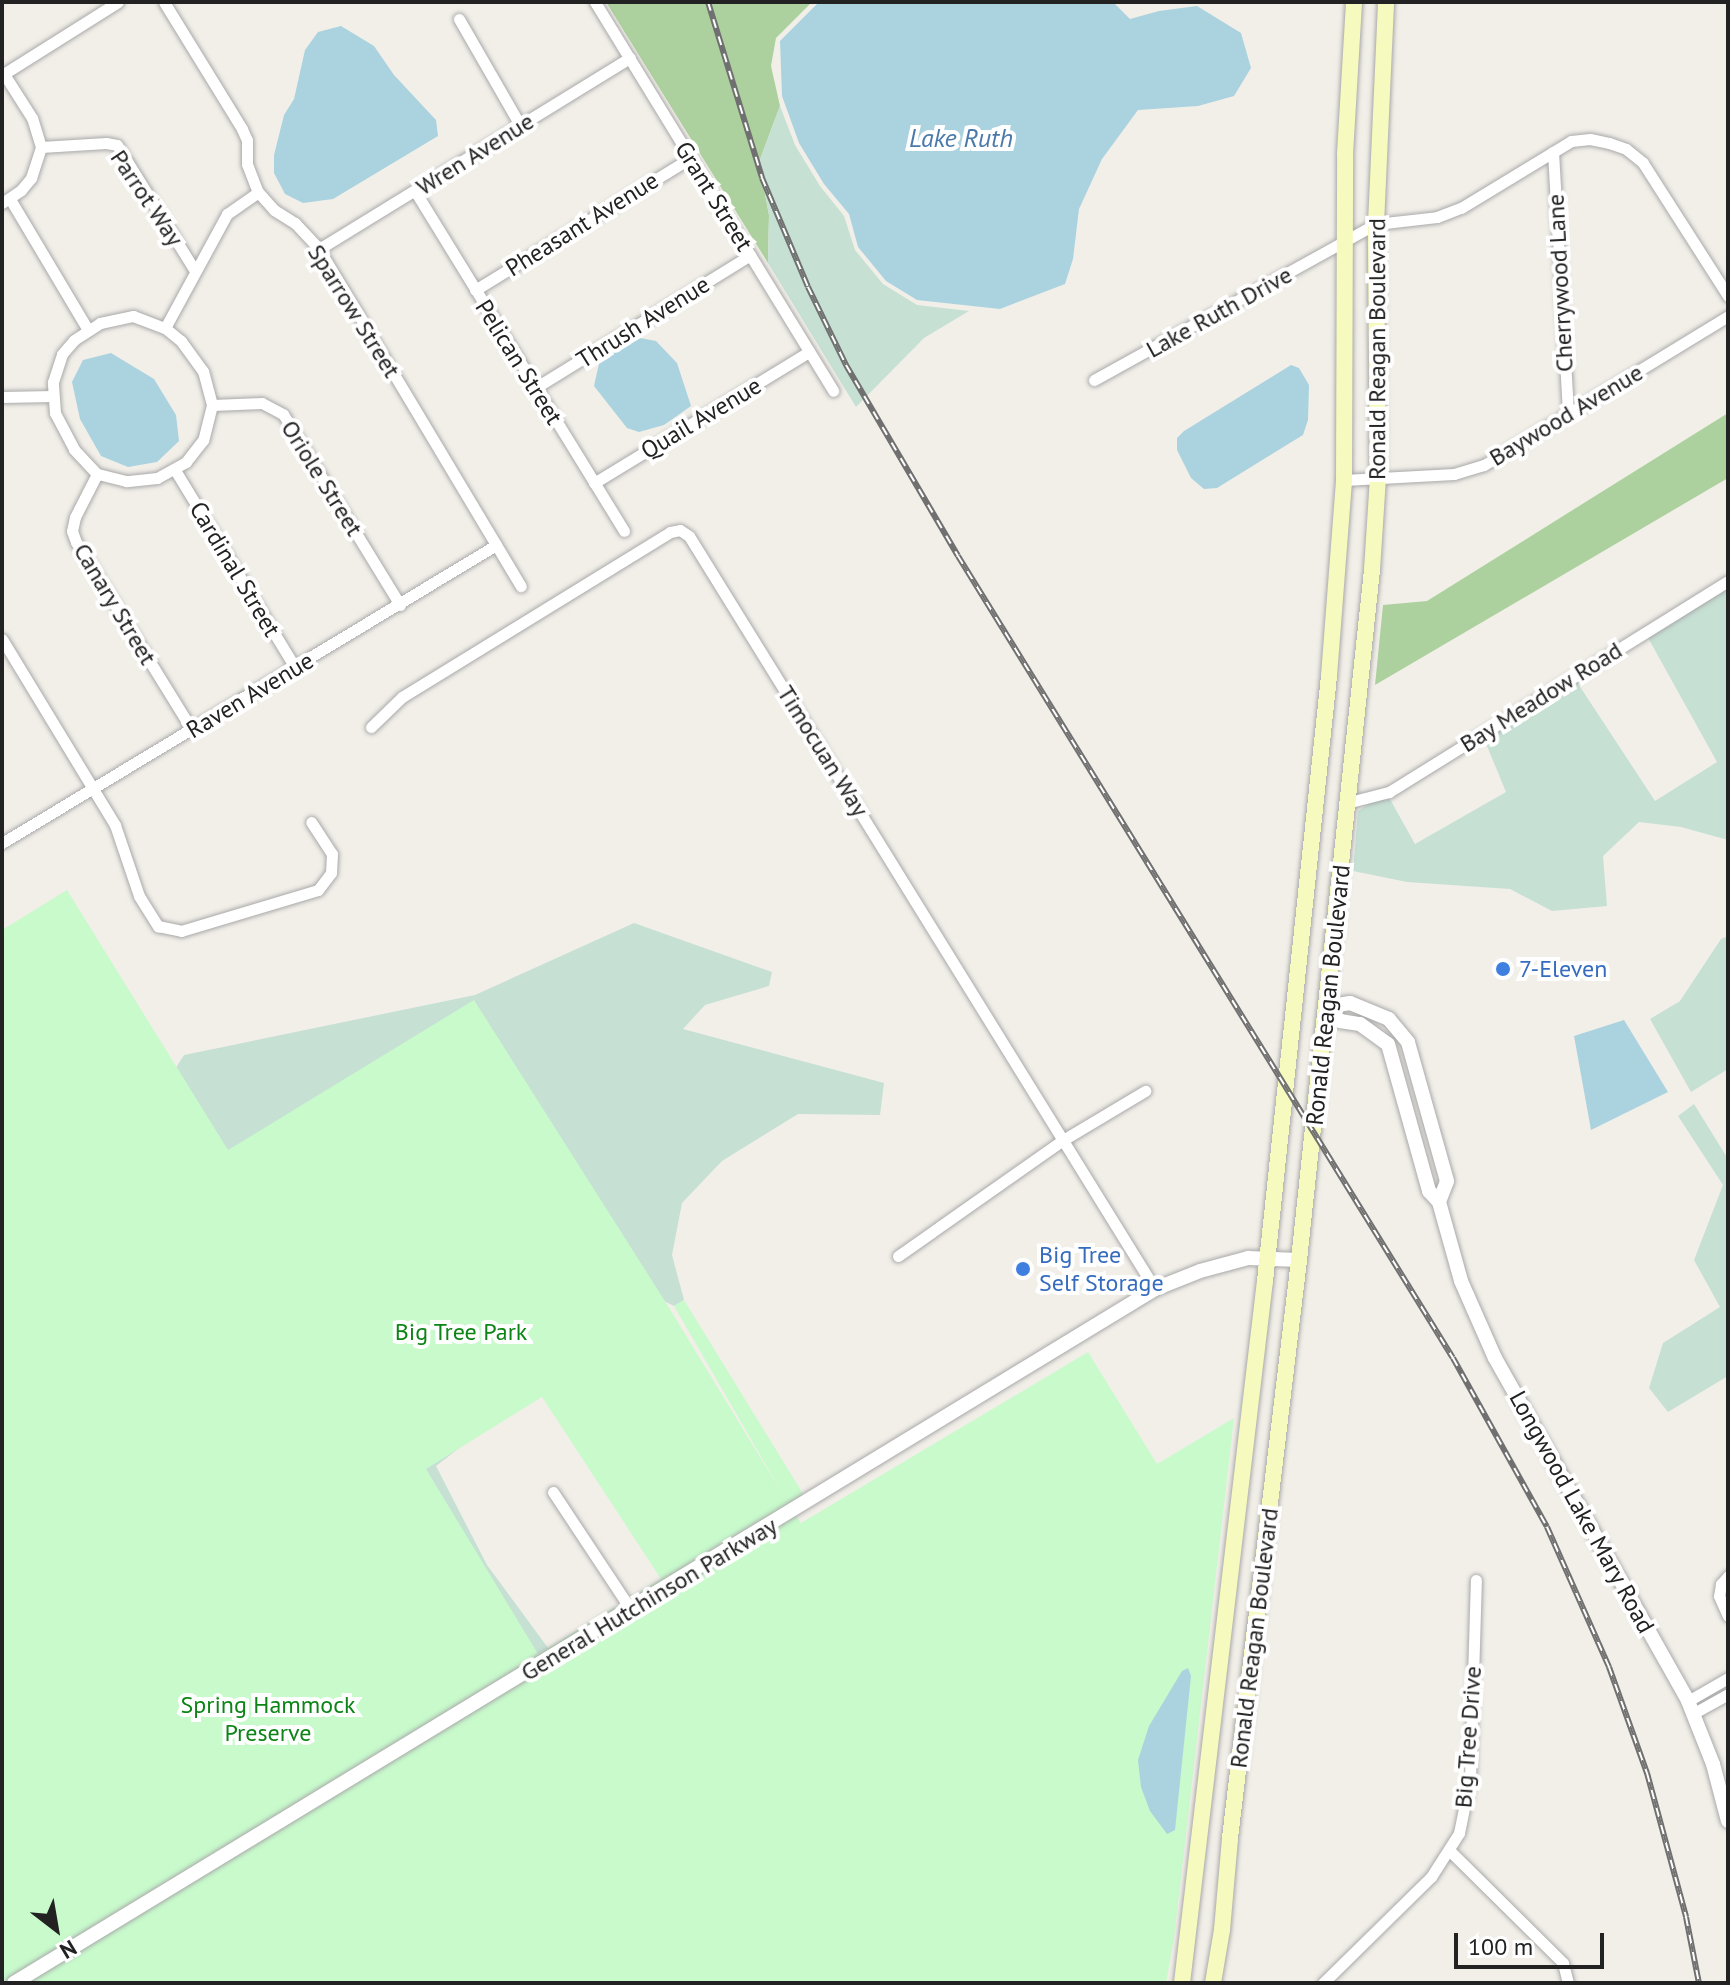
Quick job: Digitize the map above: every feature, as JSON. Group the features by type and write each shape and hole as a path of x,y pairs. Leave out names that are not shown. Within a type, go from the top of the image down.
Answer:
{"main road":[{"name":"Ronald Reagan Boulevard","path":"1182,1983 1329,683 1344,480 1344,244 1354,2"},
{"name":"Ronald Reagan Boulevard","path":"1213,1983 1222,1930 1350,802 1378,478 1376,224 1386,2"},
{"path":"1295,1005 1326,1007"}],"street":[{"path":"88,330 6,201 31,178 41,147 32,118 3,74 118,2"},
{"path":"164,2 242,129 247,140 247,164 258,192 227,214 165,328"},
{"name":"Grant Street","path":"595,2 833,391"},
{"path":"459,19 520,125"},
{"name":"Wren Avenue","path":"319,249 630,58"},
{"path":"1376,224 1437,217 1461,208 1571,141 1590,139 1626,149 1643,163 1728,296"},
{"name":"Parrot Way","path":"41,147 117,145 195,271"},
{"name":"Cherrywood Lane","path":"1553,152 1568,415"},
{"name":"Pheasant Avenue","path":"475,290 690,158"},
{"name":"Pelican Street","path":"415,191 624,531"},
{"name":"Sparrow Street","path":"258,192 274,210 295,223 319,249 521,586"},
{"name":"Lake Ruth Drive","path":"1094,380 1376,224"},
{"name":"Thrush Avenue","path":"535,388 750,255"},
{"path":"133,316 165,328 193,354 203,371 212,405 203,440 175,470 141,481 112,479 97,474 83,462 61,429 53,396 62,354 88,330 100,323 133,316"},
{"name":"Baywood Avenue","path":"1344,480 1454,474 1484,465 1728,316"},
{"name":"Quail Avenue","path":"594,483 809,352"},
{"path":"2,397 53,396"},
{"name":"Oriole Street","path":"212,405 262,403 283,414 400,605"},
{"name":"Cardinal Street","path":"175,470 295,667"},
{"name":"Canary Street","path":"97,474 75,517 72,531 76,542 192,730"},
{"name":"Timocuan Way","path":"371,727 402,697 670,532 680,530 689,536 1155,1289"},
{"name":"Raven Avenue","path":"2,843 496,545"},
{"name":"Bay Meadow Road","path":"1350,802 1389,792 1728,581"},
{"path":"2,639 94,789 121,839 147,913 158,926 169,931 181,931 318,890 331,873 332,854 311,822"},
{"name":"Longwood Lake Mary Road","path":"1326,1007 1350,1003 1389,1019 1408,1042 1447,1181 1439,1202 1461,1281 1495,1358 1691,1707 1713,1764 1728,1821"},
{"path":"898,1256 1063,1140 1145,1091"},
{"name":"General Hutchinson Parkway","path":"14,1983 1155,1289 1200,1271 1248,1258 1299,1260"},
{"path":"553,1492 631,1610"},
{"path":"1728,1576 1721,1584 1719,1596 1728,1616"},
{"name":"Big Tree Drive","path":"1323,1983 1431,1877 1450,1851 1466,1809 1470,1779 1476,1580"},
{"path":"1691,1707 1728,1678"},
{"path":"1691,1707 1728,1694"},
{"path":"1450,1851 1563,1963 1568,1983"}],"green space":[{"path":"606,2 812,2 776,38 771,66 780,106 759,162 769,215 768,263"},
{"path":"780,106 795,145 820,186 844,216 855,250 883,284 917,305 969,311 924,338 856,407 768,263 769,215 759,162"},
{"path":"1728,413 1728,478 1375,685 1383,605 1427,601"},
{"path":"1728,587 1728,840 1681,827 1639,822 1603,856 1607,906 1552,911 1510,889 1407,882 1353,871 1358,811 1386,792 1415,844 1506,792 1482,734 1575,679 1655,801 1717,762 1647,636"},
{"name":"Spring Hammock Preserve","path":"67,890 228,1150 474,1000 782,1493 674,1306 684,1300 805,1497 790,1507 801,1523 1088,1352 1157,1464 1234,1418 1174,1938 1166,1983 2,1983 2,930","holes":["542,1397 661,1579 538,1654 426,1469"]},
{"name":"Big Tree Park","path":"634,923 772,972 769,986 705,1005 683,1029 884,1083 880,1115 798,1114 722,1161 682,1203 672,1255 684,1300 674,1306 666,1302 575,1358 436,1466 487,1565 551,1652 2,1983 2,1787 156,1099 184,1055 475,995"},
{"path":"1728,936 1728,1069 1691,1092 1650,1019 1680,1001 1721,939"},
{"path":"1694,1104 1728,1159 1728,1376 1668,1412 1649,1388 1663,1343 1720,1307 1694,1260 1723,1185 1678,1116"}],"water":[{"name":"Lake Ruth","path":"819,2 1113,2 1130,19 1197,6 1241,33 1251,68 1234,96 1198,106 1138,110 1102,159 1079,209 1073,259 1065,284 1000,309 917,300 886,281 858,247 849,214 824,184 799,143 782,96 780,41"},
{"path":"341,26 374,46 394,75 436,120 438,136 333,199 303,203 285,194 274,173 274,155 284,115 294,99 305,50 318,32"},
{"path":"640,338 656,341 677,363 691,406 664,425 639,432 627,428 594,386 600,359"},
{"path":"111,353 154,379 176,415 179,441 157,462 128,467 101,456 80,419 72,382 83,360"},
{"path":"1291,365 1299,368 1309,385 1308,420 1303,435 1217,488 1204,489 1191,478 1177,450 1177,438"},
{"path":"1624,1020 1668,1092 1591,1130 1574,1036"},
{"path":"1188,1668 1191,1676 1175,1830 1167,1834 1150,1811 1141,1787 1138,1760 1149,1726 1182,1671"}],"railway":[{"path":"708,2 762,178 808,287 846,365 958,556 1453,1358 1547,1527 1609,1667 1647,1773 1686,1917 1699,1983"}],"place":[{"name":"7-Eleven","path":"1503,969"},
{"name":"Big Tree Self Storage","path":"1023,1269"}]}
